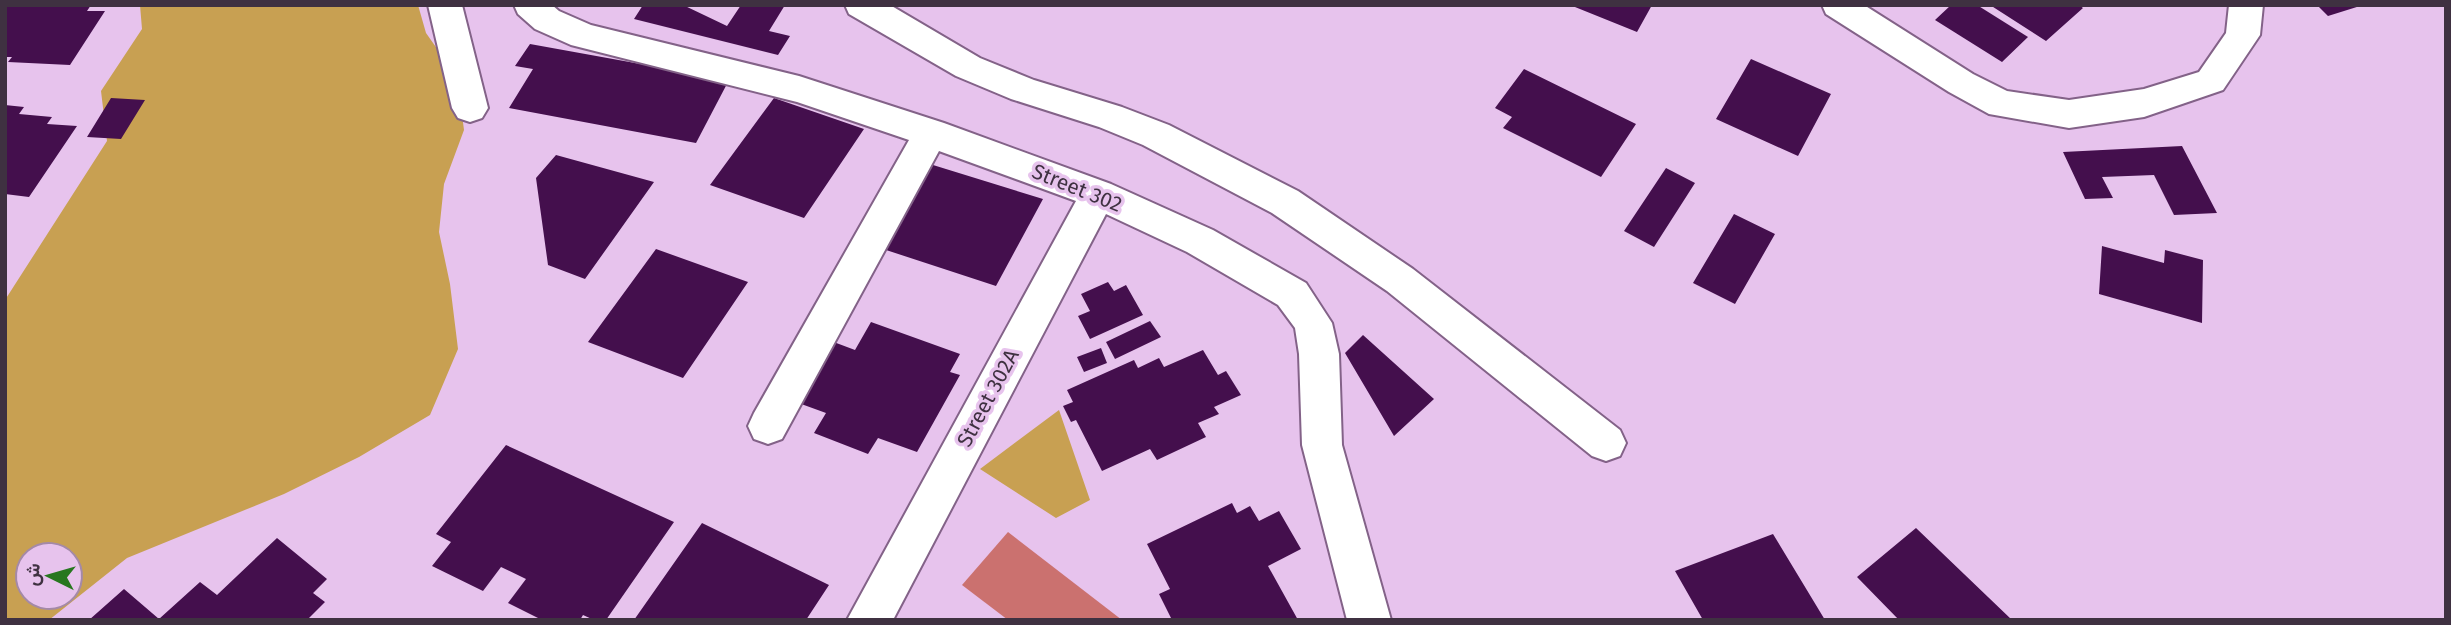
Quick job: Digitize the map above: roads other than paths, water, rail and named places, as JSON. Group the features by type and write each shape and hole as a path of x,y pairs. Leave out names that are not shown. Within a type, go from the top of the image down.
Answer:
{"street":[{"path":"445,5 470,108"},
{"name":"Street 302","path":"530,5 547,20 583,36 799,89 931,133 1098,194 1200,241 1292,295 1313,324 1319,354 1322,445 1369,620"},
{"path":"861,5 968,67 1023,90 1111,117 1156,135 1285,202 1400,280 1606,443"},
{"path":"1838,5 1961,83 2001,104 2068,114 2144,103 2211,81 2243,35 2246,5"},
{"path":"768,426 931,133"},
{"name":"Street 302A","path":"874,611 1098,194"}]}
